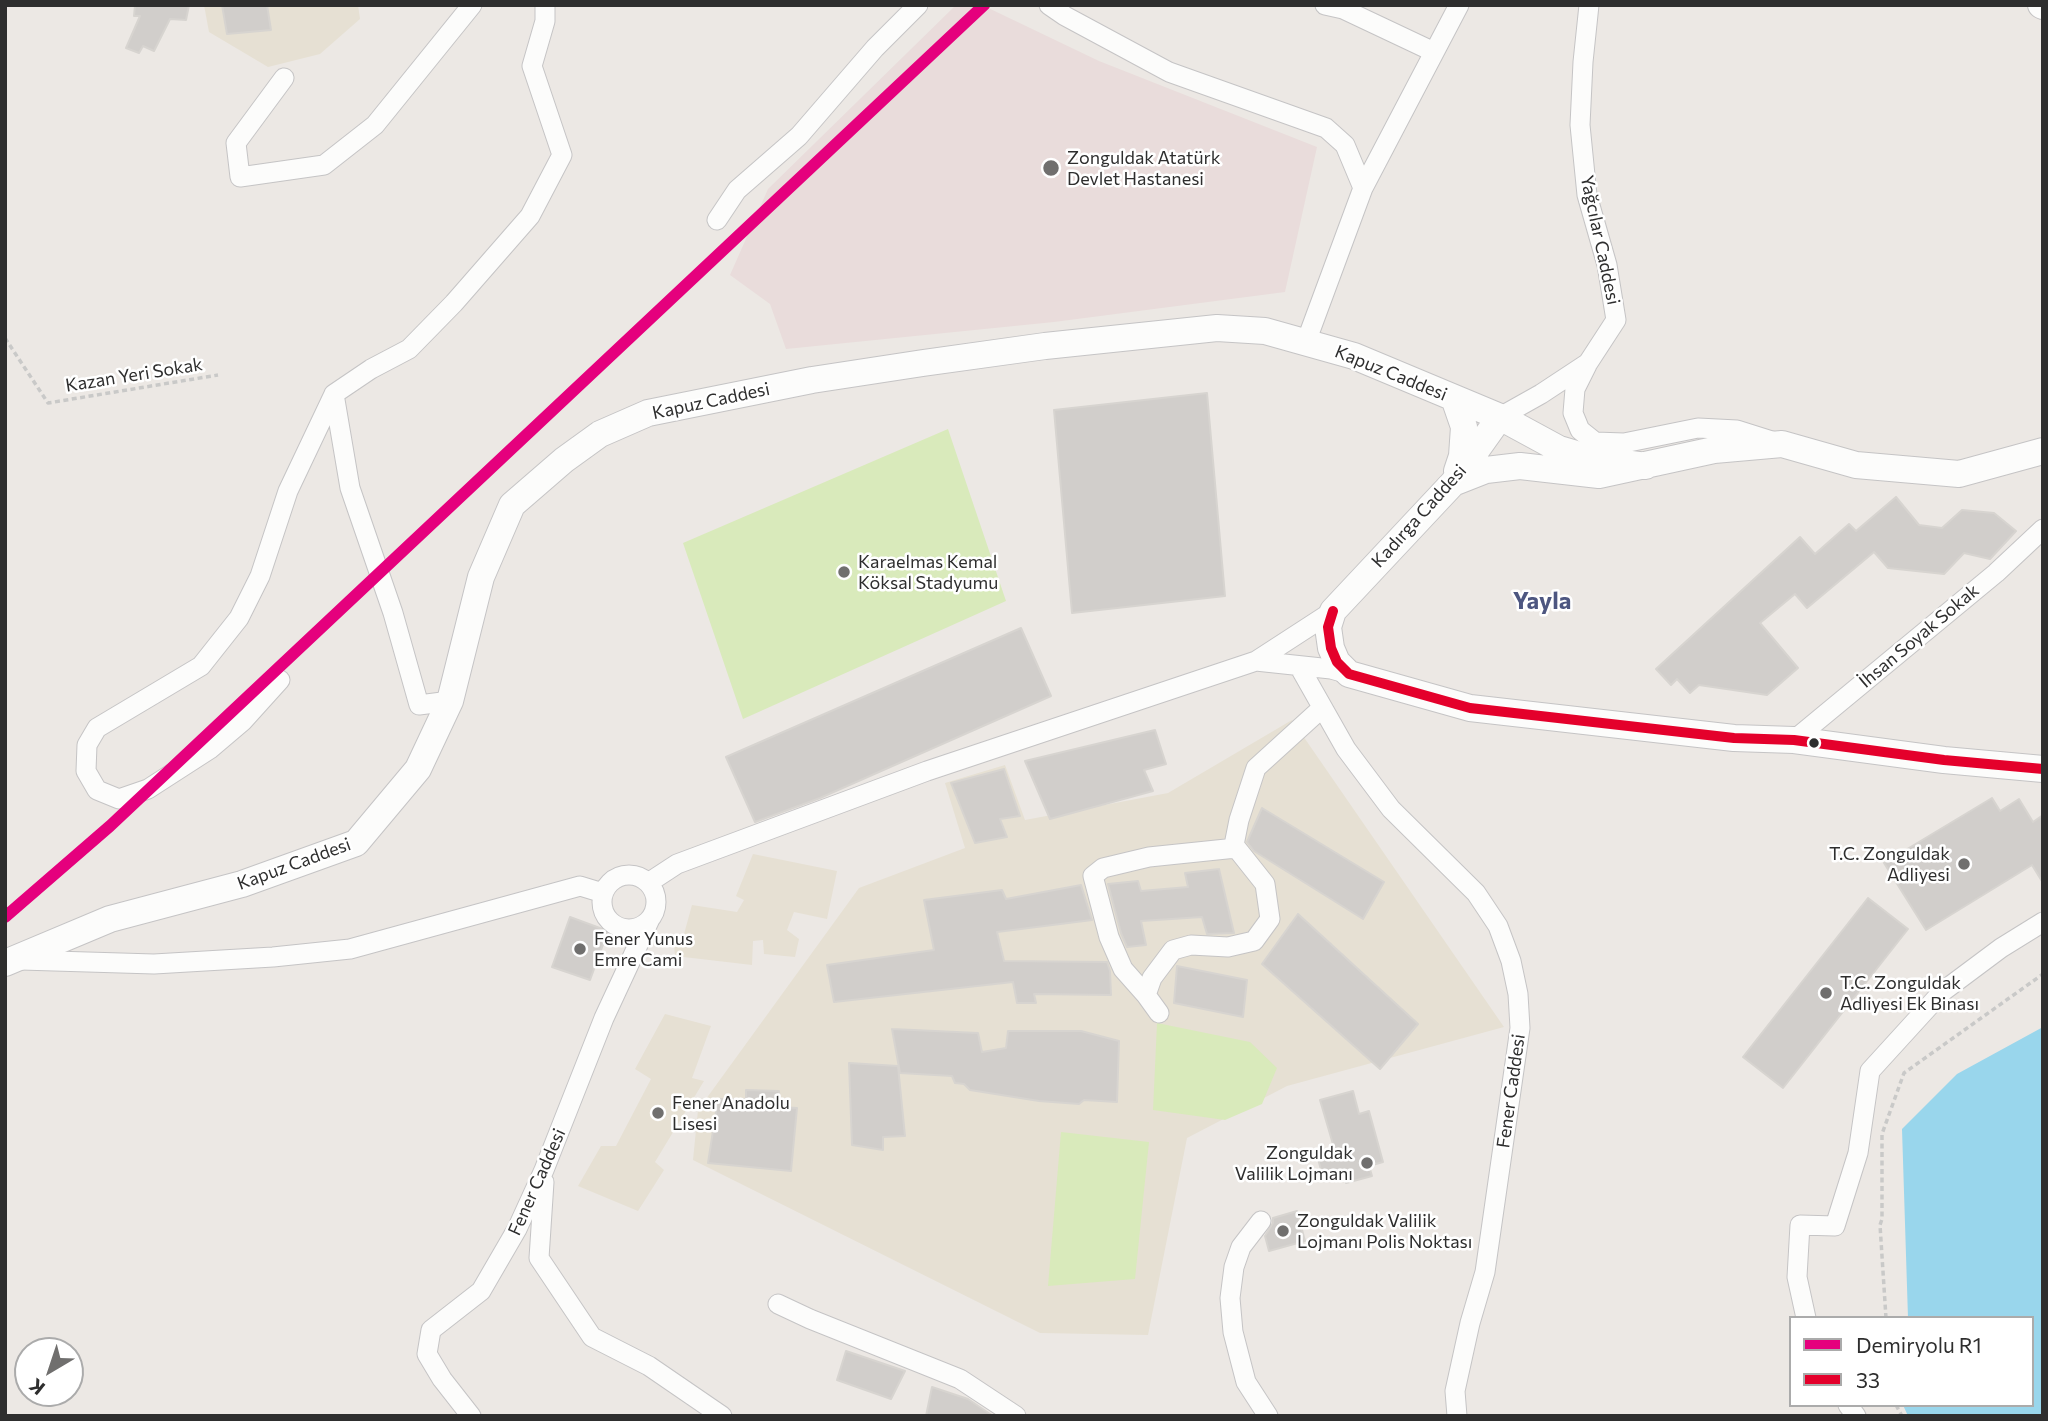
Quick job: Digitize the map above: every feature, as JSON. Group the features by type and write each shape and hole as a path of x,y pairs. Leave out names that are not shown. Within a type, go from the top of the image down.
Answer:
{"main road":[{"name":"Kapuz Caddesi","path":"11,961 110,919 242,884 356,843 418,769 450,701 481,577 512,505 564,460 600,434 648,413 813,380 1045,345 1217,328 1265,331 1354,356 1500,417 1559,449 1592,460 1646,466"},
{"path":"1453,483 1462,456 1464,427 1454,398"},
{"name":"Kadırga Caddesi","path":"1333,611 1453,483 1500,417"},
{"path":"1453,483 1486,470 1520,466 1598,475 1714,450 1782,444 1856,465 1959,474 2043,451"},
{"path":"1333,611 1328,627 1331,648 1338,662 1349,674 1470,708 1734,738 1794,740 1944,760 2043,769"}],"street":[{"path":"284,78 236,143 240,177 324,166 375,125 472,5"},
{"path":"280,680 243,721 210,749 148,789 119,800 97,790 86,771 87,745 97,728 201,666 239,618 260,576 288,491 334,394 370,369 409,349 454,303 530,216 562,155 532,66 545,21 545,5"},
{"path":"717,220 737,190 799,136 874,48 918,5"},
{"path":"1325,5 1343,9 1434,52"},
{"path":"1306,342 1363,188 1459,5"},
{"name":"Yağcılar Caddesi","path":"1500,417 1588,363 1616,320 1606,265 1587,195 1580,125 1589,5"},
{"path":"1062,9 1169,72 1326,128 1345,145 1363,188"},
{"path":"1588,363 1575,389 1573,413 1580,430 1595,442 1624,443 1698,428 1737,430 1782,444"},
{"path":"334,394 350,488 393,612 419,705 450,701"},
{"name":"İhsan Soyak Sokak","path":"1794,740 1996,573 2043,529"},
{"path":"648,883 677,864 915,776 1256,661 1333,611"},
{"path":"1256,661 1331,669 1349,674"},
{"name":"Fener Caddesi","path":"1298,666 1346,748 1391,809 1476,893 1498,926 1511,961 1518,993 1520,1028 1485,1272 1455,1391 1457,1416"},
{"path":"1146,995 1152,978 1173,950 1191,945 1228,947 1254,942 1270,919 1265,884 1234,845 1240,820 1256,768 1322,708"},
{"path":"1160,1013 1123,969 1109,937 1093,876 1102,869 1149,857 1236,848"},
{"path":"623,875 641,878 648,883 653,889 656,904 650,919 636,928 619,928 606,918 602,910 603,893 607,885 623,875"},
{"path":"11,961 153,964 350,950 580,886 603,893"},
{"name":"Fener Caddesi","path":"471,1416 442,1379 427,1354 431,1330 481,1291 517,1229 544,1170 604,1018 650,919"},
{"path":"1806,1316 1797,1277 1800,1225 1835,1226 1858,1153 1870,1071 1942,992 2001,948 2043,922"},
{"path":"544,1170 539,1258 592,1337 649,1366 722,1416"},
{"path":"1261,1221 1241,1247 1234,1267 1230,1298 1233,1332 1246,1382 1268,1416"},
{"path":"778,1304 960,1378 1016,1416"}],"path":[{"name":"Kazan Yeri Sokak","path":"5,338 48,403 218,375"},
{"path":"1886,1316 1880,1225 1882,1134 1904,1073 2043,974"}],"shaded area":[{"path":"204,5 358,5 360,19 320,54 268,67 209,32"},
{"name":"Zonguldak Atatürk Devlet Hastanesi","path":"956,5 982,5 1099,61 1317,147 1285,292 1054,322 786,349 770,304 730,275 768,189"},
{"path":"1292,720 1504,1027 1287,1086 1187,1138 1148,1335 1040,1333 693,1160 698,1110 859,888 965,848 945,783 1005,765 1025,820 1168,793"},
{"path":"753,854 837,871 827,919 794,912 787,930 799,939 795,957 764,954 763,940 753,941 752,965 675,956 673,934 684,934 692,905 737,912 744,900 736,896"},
{"name":"Fener Anadolu Lisesi","path":"665,1014 711,1026 692,1078 704,1081 655,1162 664,1170 638,1211 578,1186 601,1146 616,1146 651,1079 635,1069"}],"green space":[{"name":"Karaelmas Kemal Köksal Stadyumu","path":"948,429 1006,601 743,719 683,543"},
{"path":"1157,1023 1250,1042 1277,1068 1262,1104 1225,1120 1153,1110"},
{"path":"1061,1132 1149,1142 1135,1279 1048,1286"}],"water":[{"path":"2043,1027 2043,1415 1908,1416 1904,1407 2034,1407 2034,1316 1908,1316 1902,1129 1957,1074"}],"building":[{"path":"135,5 189,5 186,20 170,19 154,51 143,46 139,53 126,48 140,16 134,16"},
{"path":"222,5 267,5 271,30 227,34"},
{"path":"1207,393 1225,596 1072,613 1054,410"},
{"path":"1896,497 1919,525 1942,528 1962,510 1994,513 2016,531 1990,559 1964,553 1944,574 1888,568 1874,552 1807,608 1795,594 1760,623 1798,668 1767,695 1699,685 1690,693 1677,679 1671,685 1656,669 1800,537 1815,554 1849,524 1856,531"},
{"path":"1021,628 1051,696 820,798 755,822 726,757"},
{"path":"1155,730 1166,764 1144,770 1153,791 1050,819 1025,761"},
{"path":"1004,769 1020,816 1000,819 1007,837 975,843 951,783"},
{"name":"T.C. Zonguldak Adliyesi","path":"1992,798 2000,811 2019,799 2033,822 2043,815 2043,883 2032,865 1926,930 1884,863"},
{"path":"1262,808 1384,882 1363,919 1254,851 1247,842"},
{"path":"1219,869 1234,933 1207,934 1202,917 1141,921 1146,945 1127,947 1108,884 1138,881 1141,891 1188,887 1185,873"},
{"path":"1081,885 1092,920 997,932 1004,961 1107,962 1111,995 1034,994 1036,1003 1017,1003 1013,982 834,1002 827,965 934,950 924,900 1002,890 1006,899"},
{"name":"T.C. Zonguldak Adliyesi Ek Binası","path":"1868,898 1908,929 1783,1088 1743,1057"},
{"path":"1298,914 1418,1024 1380,1069 1262,964"},
{"name":"Fener Yunus Emre Cami","path":"570,917 608,931 590,980 552,967"},
{"path":"1177,966 1247,980 1243,1017 1174,1003"},
{"path":"892,1029 978,1033 982,1052 1006,1048 1008,1031 1081,1031 1119,1041 1117,1102 1084,1100 1079,1104 1039,1101 970,1090 964,1084 955,1083 952,1076 900,1073"},
{"path":"849,1063 898,1066 905,1136 883,1137 883,1150 852,1145"},
{"path":"746,1090 779,1091 780,1107 797,1108 791,1171 708,1163 718,1099 746,1099"},
{"name":"Zonguldak Valilik Lojmanı","path":"1353,1091 1359,1114 1369,1111 1383,1162 1369,1166 1372,1176 1346,1183 1344,1176 1324,1181 1317,1155 1335,1151 1320,1100"},
{"name":"Zonguldak Valilik Lojmanı Polis Noktası","path":"1297,1211 1305,1241 1269,1251 1265,1236 1273,1218"},
{"path":"846,1351 905,1371 891,1399 837,1380"},
{"path":"932,1387 968,1399 993,1416 926,1416"}],"rail line":[{"name":"R1","path":"5,917 110,826 984,5"}],"transit line":[{"name":"33","path":"1333,611 1328,627 1331,648 1337,662 1349,674 1470,708 1734,738 1794,740 1944,760 2043,769"}],"place":[{"name":"Zonguldak Atatürk Devlet Hastanesi","path":"1051,168"},
{"name":"Karaelmas Kemal Köksal Stadyumu","path":"844,572"},
{"name":"T.C. Zonguldak Adliyesi","path":"1964,864"},
{"name":"Fener Yunus Emre Cami","path":"580,949"},
{"name":"T.C. Zonguldak Adliyesi Ek Binası","path":"1826,993"},
{"name":"Fener Anadolu Lisesi","path":"658,1113"},
{"name":"Zonguldak Valilik Lojmanı","path":"1367,1163"},
{"name":"Zonguldak Valilik Lojmanı Polis Noktası","path":"1283,1231"}],"district":[{"name":"Yayla","path":"1542,601"}]}
